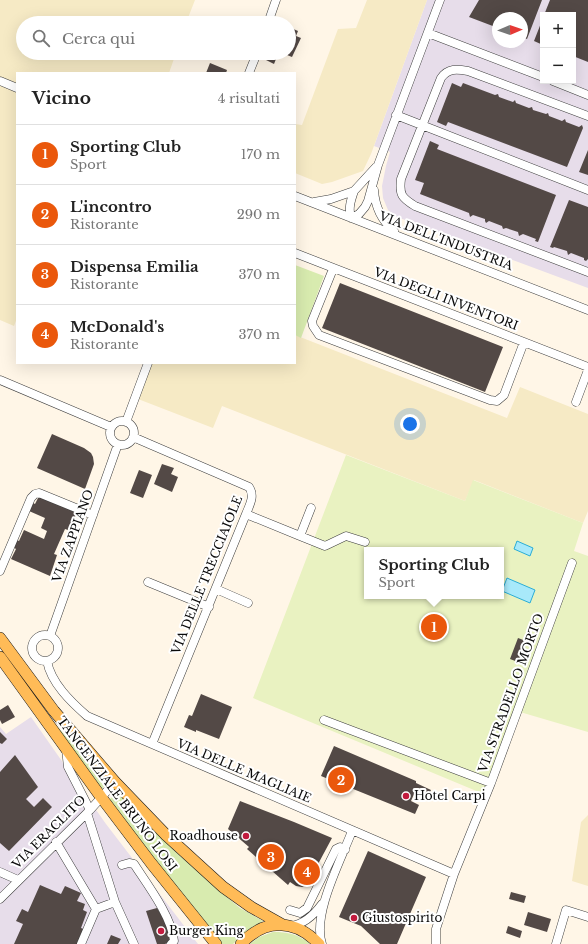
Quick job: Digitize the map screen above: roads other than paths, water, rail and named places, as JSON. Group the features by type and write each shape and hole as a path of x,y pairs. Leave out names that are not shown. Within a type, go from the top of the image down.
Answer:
{"main road":[{"name":"TANGENZIALE BRUNO LOSI","path":"0,638 54,711 115,782 166,835 223,887 251,907 287,925 301,930 320,944"},
{"name":"TANGENZIALE BRUNO LOSI","path":"0,657 101,797 151,863 216,944"},
{"path":"241,944 248,936 259,930 270,926 287,925"}],"street":[{"path":"270,16 276,0"},
{"path":"378,165 354,191 350,201 349,212 351,218 359,214 368,201 378,165 440,0"},
{"path":"428,33 540,76"},
{"path":"249,72 254,60"},
{"path":"588,116 468,71 455,70 445,73 441,78 422,125 401,179 400,188 401,194 406,201 415,206 588,272"},
{"path":"0,81 16,88"},
{"path":"560,84 588,95"},
{"path":"396,115 588,190"},
{"path":"378,165 374,189 377,208 386,224 400,236"},
{"path":"310,202 321,202 354,191"},
{"name":"VIA DELL'INDUSTRIA","path":"296,196 588,310"},
{"name":"VIA DEGLI INVENTORI","path":"296,253 333,269 588,366"},
{"path":"333,269 312,321 313,326 319,334 490,400 497,400 504,395 524,342"},
{"path":"126,422 148,364"},
{"path":"576,402 588,370"},
{"path":"0,380 111,427"},
{"path":"119,421 126,422 132,426 133,437 128,443 122,445 118,444 111,437 111,427 119,421"},
{"name":"VIA DELLE TRECCIAIOLE","path":"133,437 249,487 252,492 252,498 246,514 152,744"},
{"name":"VIA ZAPPIANO","path":"50,636 118,444"},
{"path":"0,571 34,494 39,494 93,515"},
{"path":"300,536 311,508"},
{"path":"246,514 325,546 346,536 365,542"},
{"name":"VIA STRADELLO MORTO","path":"436,944 436,928 454,874 491,783 572,563"},
{"path":"148,582 208,607"},
{"path":"216,589 248,603"},
{"path":"46,635 50,636 56,641 58,650 55,657 47,662 36,658 32,651 32,647 33,643 38,637 46,635"},
{"name":"VIA DELLE MAGLIAIE","path":"47,662 48,669 55,682 86,716 454,874"},
{"path":"324,720 491,783"},
{"path":"66,749 68,767 88,811 115,902 134,944"},
{"name":"VIA ERACLITO","path":"0,899 115,782"},
{"path":"320,944 319,924 324,900 352,831"},
{"path":"56,842 96,909"},
{"path":"290,910 300,912 307,908 336,849 340,847 345,850"},
{"path":"122,865 129,863 134,864 168,918 174,937 172,944"},
{"path":"0,872 18,880"},
{"path":"287,925 306,921 312,916 324,900"},
{"path":"81,944 96,909 115,902"},
{"path":"556,944 566,910 588,917"}],"water":[{"path":"517,541 533,548 530,556 514,549"},
{"path":"507,578 535,590 530,603 504,592 504,586"}],"place":[{"name":"Sporting Club","path":"434,627"},
{"name":"L'incontro","path":"341,780"},
{"name":"Hotel Carpi","path":"406,796"},
{"name":"Roadhouse","path":"246,836"},
{"name":"Dispensa Emilia","path":"271,857"},
{"name":"McDonald's","path":"307,872"},
{"name":"Giustospirito","path":"354,918"},
{"name":"Burger King","path":"161,931"}]}
